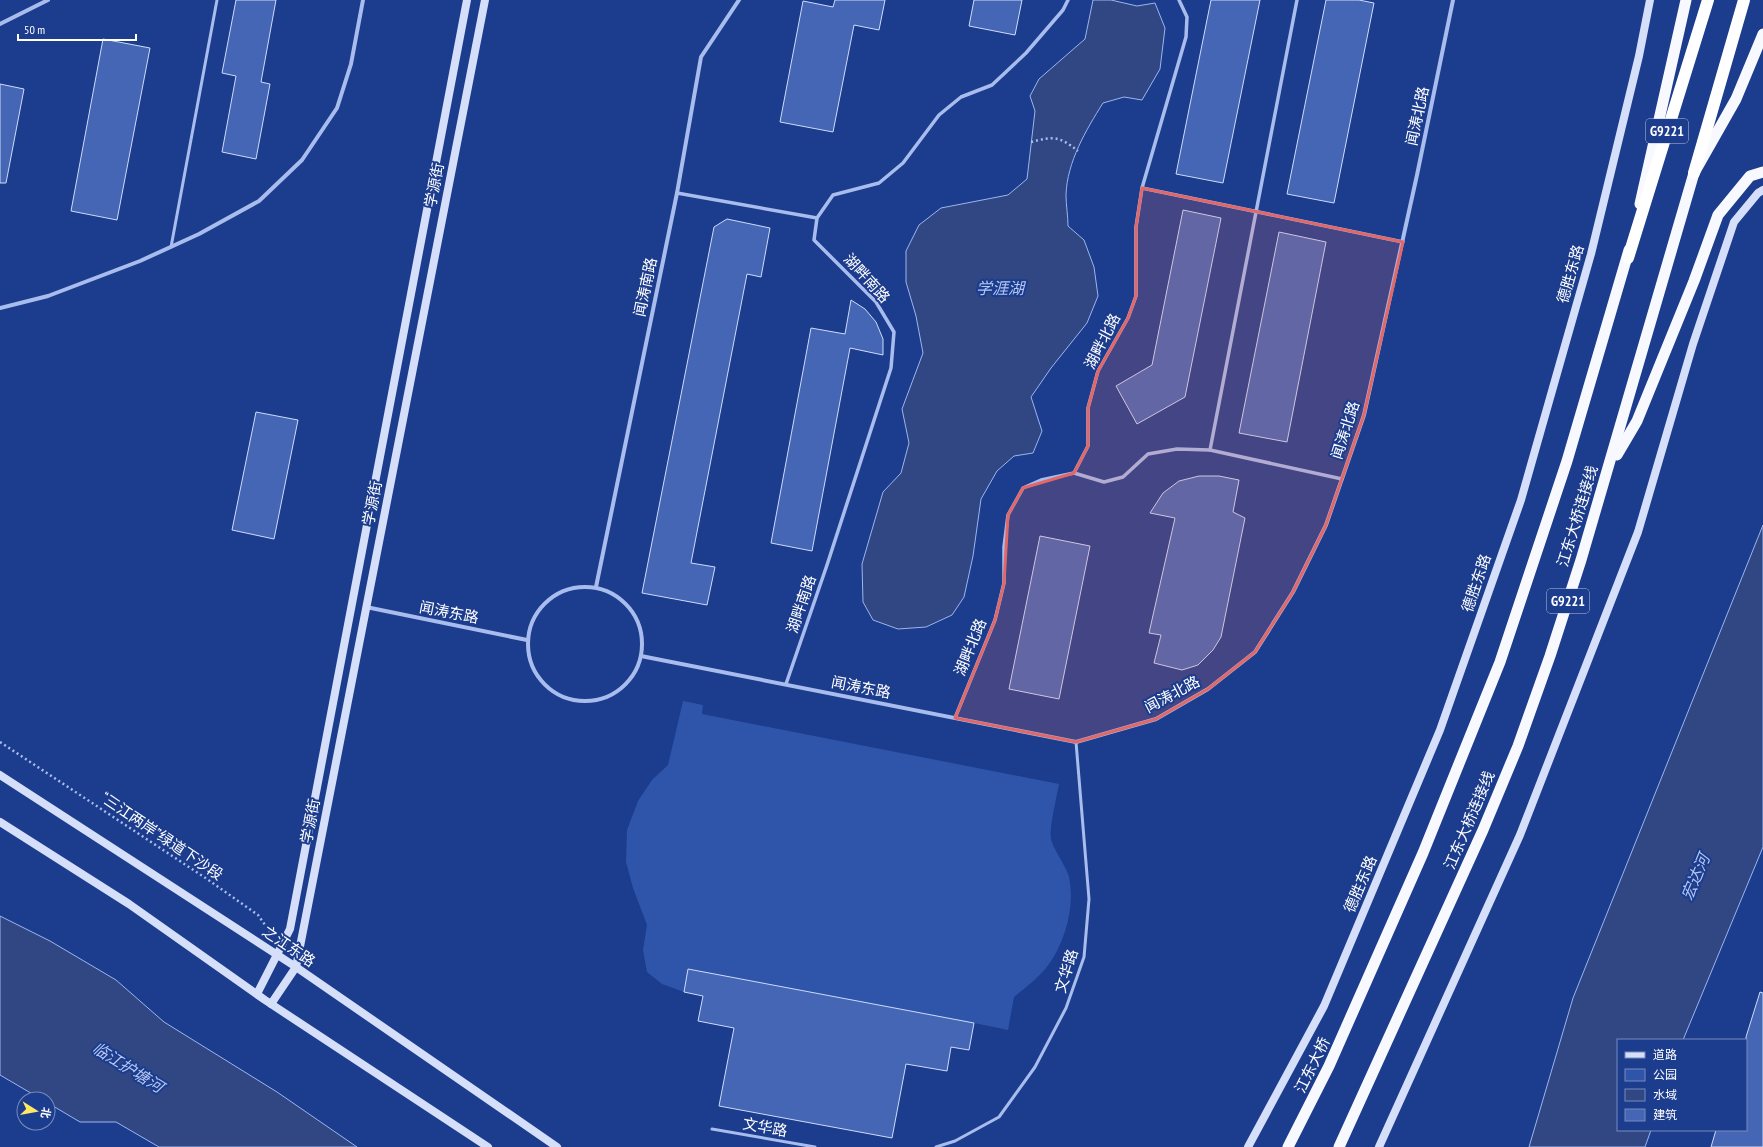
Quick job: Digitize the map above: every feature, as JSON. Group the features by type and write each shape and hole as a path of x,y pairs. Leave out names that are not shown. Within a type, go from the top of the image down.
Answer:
{"highway":[{"name":"江东大桥连接线","path":"1628,258 1686,0"},
{"name":"江东大桥连接线","path":"1361,996 1423,853 1500,662 1567,461 1628,258 1708,2"},
{"name":"江东大桥连接线","path":"1339,1147 1483,830 1518,746 1550,656 1581,560 1742,5"},
{"name":"江东大桥连接线","path":"1694,173 1736,99 1763,34"},
{"path":"1607,471 1637,421 1694,281 1718,215 1750,176 1763,172"},
{"name":"江东大桥","path":"1288,1147 1361,996"}],"main road":[{"path":"257,994 290,929 467,0"},
{"name":"学源街","path":"271,1004 296,967 484,0"},
{"name":"德胜东路","path":"1248,1147 1327,999 1440,730 1518,507 1591,254 1639,56 1650,0"},
{"path":"1379,1147 1520,835 1638,532 1693,344 1734,222 1758,193 1763,190"},
{"name":"之江东路","path":"0,775 279,951 296,967 557,1147"},
{"path":"0,822 129,904 271,1004 488,1147"}],"street":[{"path":"0,24 48,0"},
{"path":"0,308 48,296 172,246 199,234 259,201 302,160 336,108 351,64 363,0"},
{"name":"闻涛南路","path":"596,587 677,193 701,57 739,0"},
{"name":"湖畔南路","path":"786,684 827,566 891,368 894,332 876,302 814,240 817,218 833,195 879,183 903,163 939,115 961,97 992,85 1026,53 1063,10 1068,0"},
{"name":"湖畔北路","path":"955,718 995,620 1004,583 1004,547 1008,515 1023,488 1041,480 1074,473 1088,446 1088,408 1098,371 1128,318 1136,296 1136,227 1142,188 1186,37 1187,17 1179,0"},
{"path":"1210,450 1298,0"},
{"name":"闻涛北路","path":"1076,742 1156,719 1208,689 1255,652 1293,592 1326,525 1364,416 1403,242 1454,0"},
{"path":"1142,188 1403,242"},
{"path":"677,193 817,218"},
{"path":"1074,473 1104,482 1123,477 1148,454 1177,449 1210,450 1342,479"},
{"path":"576,587 596,587 613,594 627,605 637,620 642,638 641,656 634,674 622,688 605,698 586,702 567,700 550,691 537,677 529,659 527,640 532,621 543,605 558,593 576,587"},
{"name":"闻涛东路","path":"366,607 527,640"},
{"name":"闻涛东路","path":"641,656 1076,742"}],"lane":[{"path":"172,246 217,0"},
{"name":"文华路","path":"936,1147 955,1141 999,1117 1035,1067 1066,1008 1084,957 1089,899 1076,742"},
{"name":"文华路","path":"712,1129 814,1147"}],"path":[{"path":"1031,142 1051,137 1057,138 1064,140 1078,151"},
{"name":"“三江两岸”绿道下沙段","path":"0,742 207,879 258,915 279,951"}],"highlighted area":[{"path":"1142,188 1403,242 1364,415 1326,525 1293,592 1255,652 1208,689 1156,719 1076,742 955,718 995,620 1004,583 1008,515 1023,488 1074,473 1088,446 1088,408 1098,371 1128,318 1136,296 1136,227"}],"green space":[{"path":"683,701 703,705 702,714 1059,784 1052,820 1051,838 1069,877 1071,899 1068,922 1060,944 1049,964 1037,978 1014,997 1008,1030 974,1023 969,1050 684,992 662,984 647,972 643,950 647,925 633,888 626,862 627,830 638,801 652,780 668,765"}],"water":[{"name":"学涯湖","path":"1093,0 1111,0 1137,6 1155,3 1165,28 1160,69 1142,100 1124,97 1103,103 1078,147 1070,170 1066,195 1068,226 1084,240 1094,267 1098,296 1087,323 1051,368 1031,397 1042,431 1033,453 1014,456 997,471 981,499 973,556 964,597 952,615 926,627 898,629 873,620 863,602 862,564 883,492 901,473 909,443 902,409 923,353 916,316 906,282 906,251 919,225 941,208 1008,195 1027,179 1035,111 1030,96 1039,79 1085,39"},
{"name":"宏达河","path":"1763,525 1763,847 1683,1039 1617,1039 1617,1131 1651,1131 1645,1147 1529,1147 1573,998"},
{"name":"临江护塘河","path":"0,916 50,941 116,980 164,1022 277,1092 357,1147 159,1147 116,1122 80,1122 56,1108 56,1091 27,1091 0,1075"}],"building":[{"path":"236,0 276,0 261,82 270,84 256,159 222,152 236,76 222,73"},
{"path":"835,0 885,0 879,30 854,25 833,132 780,122 803,1 833,7"},
{"path":"974,0 1022,0 1015,35 969,26"},
{"path":"1211,0 1260,0 1223,183 1176,174"},
{"path":"1326,0 1359,0 1374,3 1334,203 1287,194"},
{"path":"103,39 150,48 117,220 71,211"},
{"path":"0,84 24,89 6,183 0,183"},
{"path":"1183,210 1221,218 1185,397 1137,424 1116,386 1152,365"},
{"path":"727,219 770,228 761,277 747,274 691,563 715,567 707,605 642,593 714,227"},
{"path":"1279,232 1326,242 1287,442 1239,433"},
{"path":"851,300 865,309 876,322 883,339 883,355 850,348 812,551 771,543 811,328 845,334"},
{"path":"256,412 298,420 274,539 232,530"},
{"path":"1199,476 1219,476 1239,480 1233,512 1245,518 1221,637 1213,650 1198,665 1182,670 1154,663 1161,635 1149,633 1175,518 1150,513 1163,493 1179,481"},
{"path":"1040,536 1090,546 1059,699 1009,689"},
{"path":"688,969 974,1023 969,1050 951,1047 947,1071 906,1064 892,1138 719,1106 734,1028 698,1021 703,996 684,992"},
{"path":"1760,992 1763,993 1763,1147 1711,1147 1716,1131 1747,1131 1746,1037"}]}
